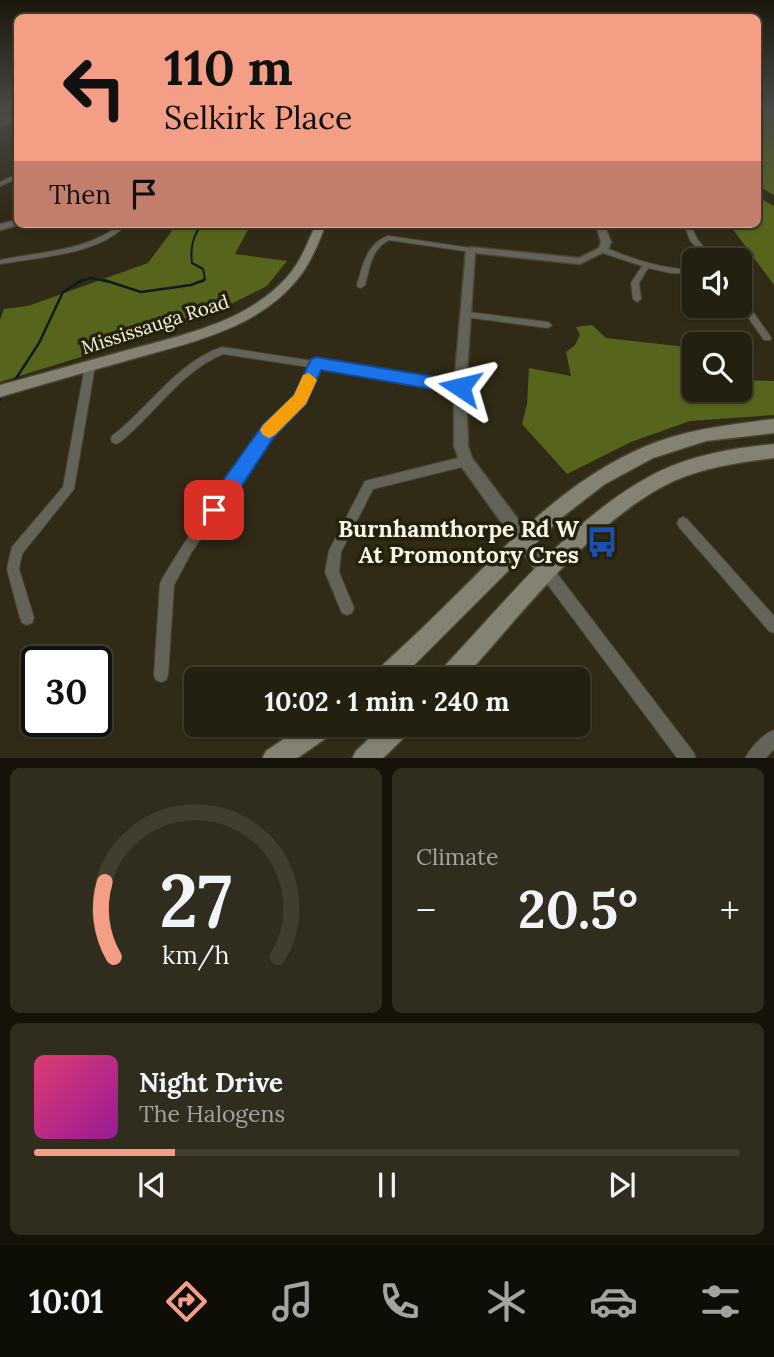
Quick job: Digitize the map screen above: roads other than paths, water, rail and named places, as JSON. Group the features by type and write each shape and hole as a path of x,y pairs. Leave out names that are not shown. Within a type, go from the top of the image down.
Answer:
{"main road":[{"name":"Mississauga Road","path":"0,391 215,329 250,313 277,294 299,271 319,228"},
{"path":"396,667 569,498 633,457 693,436 774,426"},
{"path":"459,667 547,572 609,511 652,483 711,461 774,451"},
{"path":"274,758 307,737"},
{"path":"364,758 387,737"}],"street":[{"path":"0,262 83,245 116,233 119,228"},
{"path":"361,285 373,246 388,238 572,261 592,257 603,250 606,242 601,228"},
{"path":"689,228 700,248"},
{"path":"471,250 468,315 460,387 461,446 466,461 688,758"},
{"path":"603,250 645,267 682,272"},
{"path":"637,299 635,283 645,267"},
{"path":"468,315 548,325"},
{"path":"752,317 767,338"},
{"path":"116,439 137,424 193,364 222,350 460,387"},
{"path":"161,675 167,584 187,549 268,431 300,399 316,363"},
{"path":"27,618 13,569 16,551 30,531 68,489 90,366"},
{"path":"347,608 332,572 335,551 369,485 466,461"},
{"path":"683,523 774,626"},
{"path":"753,758 774,738"}],"waterway":[{"path":"199,228 191,252 192,263 203,269 203,280"},
{"path":"80,282 91,278 109,282"},
{"path":"104,280 141,292 191,285 203,280"},
{"path":"13,383 39,343 63,292 80,282"},
{"path":"0,400 5,394"}],"place":[{"name":"Burnhamthorpe Rd W At Promontory Cres","path":"602,542"}]}
